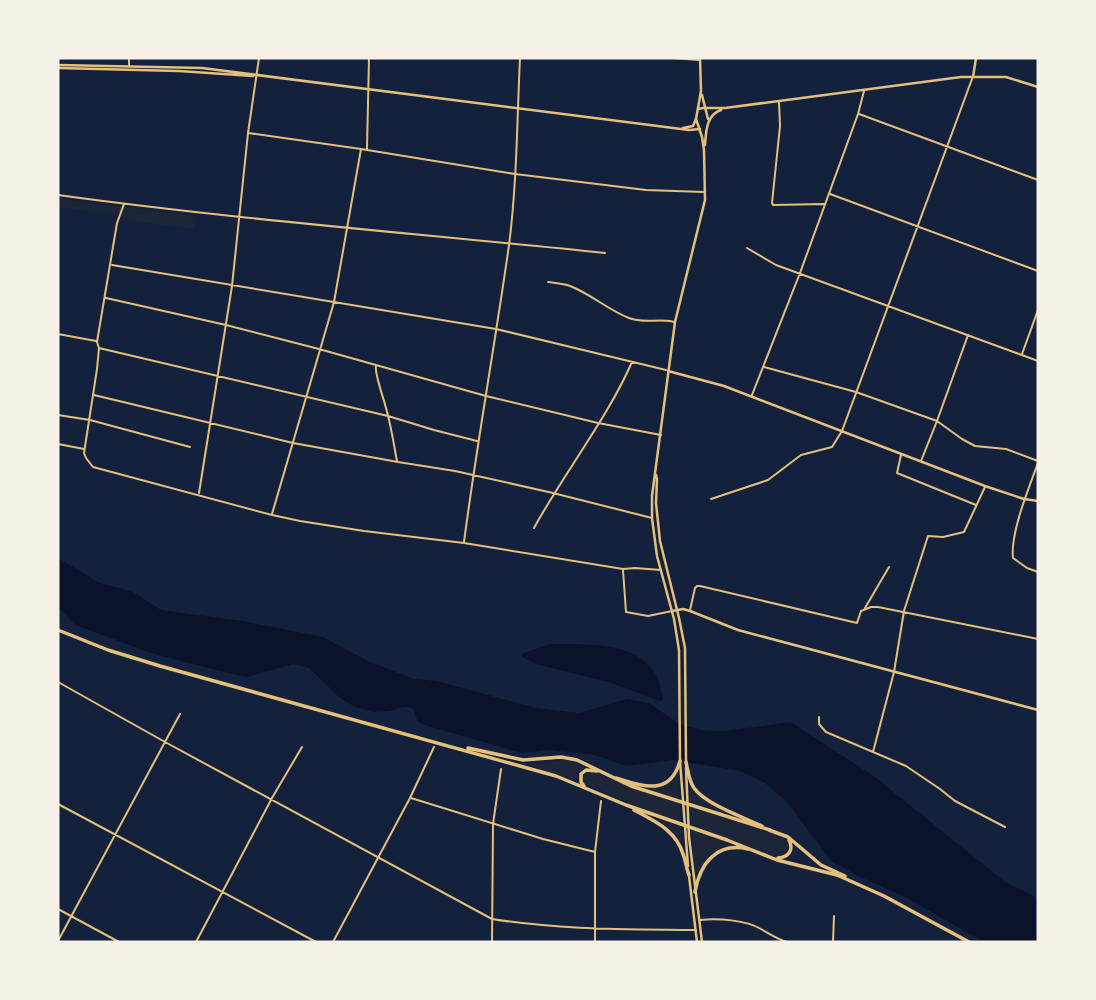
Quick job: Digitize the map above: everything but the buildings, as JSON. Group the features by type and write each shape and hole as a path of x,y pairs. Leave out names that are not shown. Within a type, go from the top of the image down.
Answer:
{"main road":[{"path":"973,77 976,58"},
{"path":"678,128 693,126 696,119 701,91 700,59"},
{"path":"58,66 204,68 695,130 707,127"},
{"path":"58,66 256,76"},
{"path":"698,109 973,77 1006,77 1038,87"},
{"path":"701,91 709,122"},
{"path":"704,103 712,108"},
{"path":"704,150 707,127 713,113 724,108"},
{"path":"689,876 680,722 680,658 652,519 653,485 675,322 705,200 704,150 696,119"},
{"path":"695,130 700,132 702,137"},
{"path":"668,371 698,378 752,397 985,486 1038,501"},
{"path":"609,775 642,785 656,786 673,779 683,762 686,722 685,649 660,541 656,475"},
{"path":"672,611 690,611 738,630 1038,710"},
{"path":"58,630 148,663 546,773 772,858 823,871 877,893"},
{"path":"454,747 523,760 569,758 631,786 770,830 788,837 821,865 969,942"},
{"path":"683,762 700,795 770,830"},
{"path":"586,788 580,779 583,772 589,769 602,772"},
{"path":"626,805 658,823 671,834 682,850 702,942"},
{"path":"687,837 699,920 697,942"},
{"path":"772,858 782,858 790,853 791,844 788,837"},
{"path":"695,892 700,872 716,854 735,847 758,852"}],"street":[{"path":"129,58 129,66"},
{"path":"199,495 232,286 248,133 259,58"},
{"path":"368,150 369,58"},
{"path":"464,543 509,243 520,58"},
{"path":"672,58 700,59"},
{"path":"711,499 768,480 802,456 832,447 842,431 973,77"},
{"path":"752,397 829,194 864,90"},
{"path":"779,101 780,126 772,203 825,204"},
{"path":"858,114 1038,180"},
{"path":"248,133 515,174 646,190 705,192"},
{"path":"272,515 334,302 361,149"},
{"path":"829,194 1038,271"},
{"path":"58,195 347,229 605,253"},
{"path":"124,204 118,214 97,342 99,348 85,449 86,458 97,469 272,515 327,526 464,543 623,569 661,570"},
{"path":"747,248 776,265 1038,361"},
{"path":"111,264 496,328 668,371"},
{"path":"548,282 571,286 634,320 675,322"},
{"path":"105,298 320,349 486,396 661,435"},
{"path":"1022,355 1038,310"},
{"path":"58,334 97,342"},
{"path":"921,462 968,335"},
{"path":"99,348 388,416 478,441"},
{"path":"534,528 553,493 623,383 632,361"},
{"path":"376,366 375,373 398,462"},
{"path":"763,366 856,392 937,421 975,446 1006,449 1038,462 1024,499 1012,549 1013,558 1038,572"},
{"path":"93,395 293,443 455,471 652,519"},
{"path":"58,415 89,420 190,447"},
{"path":"58,444 85,449"},
{"path":"901,454 897,472 977,506"},
{"path":"873,752 894,672 904,611 928,536 943,537 964,532 985,486"},
{"path":"690,611 695,588 700,586 857,622 889,567"},
{"path":"623,569 626,612 648,616 672,611"},
{"path":"865,609 878,607 904,611 1038,639"},
{"path":"58,682 492,919 529,925 698,930"},
{"path":"58,941 180,714"},
{"path":"819,717 819,724 826,732 906,766 955,801 1005,827"},
{"path":"196,942 302,747"},
{"path":"332,942 410,798 434,747"},
{"path":"492,942 493,824 501,769"},
{"path":"410,798 595,852"},
{"path":"595,942 595,852 601,801"},
{"path":"58,804 316,942"},
{"path":"58,909 119,942"},
{"path":"834,916 834,942"},
{"path":"699,920 738,922 761,929 787,942"}],"shaded area":[{"path":"58,199 195,216 194,229 122,220 117,215 58,207"},
{"path":"58,558 100,583 133,592 161,610 243,621 323,637 368,661 414,679 437,681 536,708 579,713 627,699 649,703 679,724 701,730 724,731 791,722 875,777 1005,882 1038,898 1038,942 984,942 907,898 831,861 787,802 765,783 740,771 674,760 626,766 595,755 548,750 522,753 421,724 414,710 409,707 373,712 355,707 340,698 309,668 293,664 247,677 151,653 75,625 58,607"},
{"path":"549,644 607,646 634,654 646,662 655,673 663,699 660,701 608,682 536,664 522,657 522,654"},
{"path":"561,760 585,767 579,772 577,780 529,765"},
{"path":"586,771 593,771 634,789 679,803 681,823 585,784 581,777"},
{"path":"676,777 679,798 630,784 660,786"},
{"path":"690,782 700,796 747,821 690,801"},
{"path":"690,806 782,838 789,844 787,853 775,855 692,826"},
{"path":"645,815 681,827 682,845 666,826"},
{"path":"692,830 735,844 713,854 698,872 695,872"}]}
